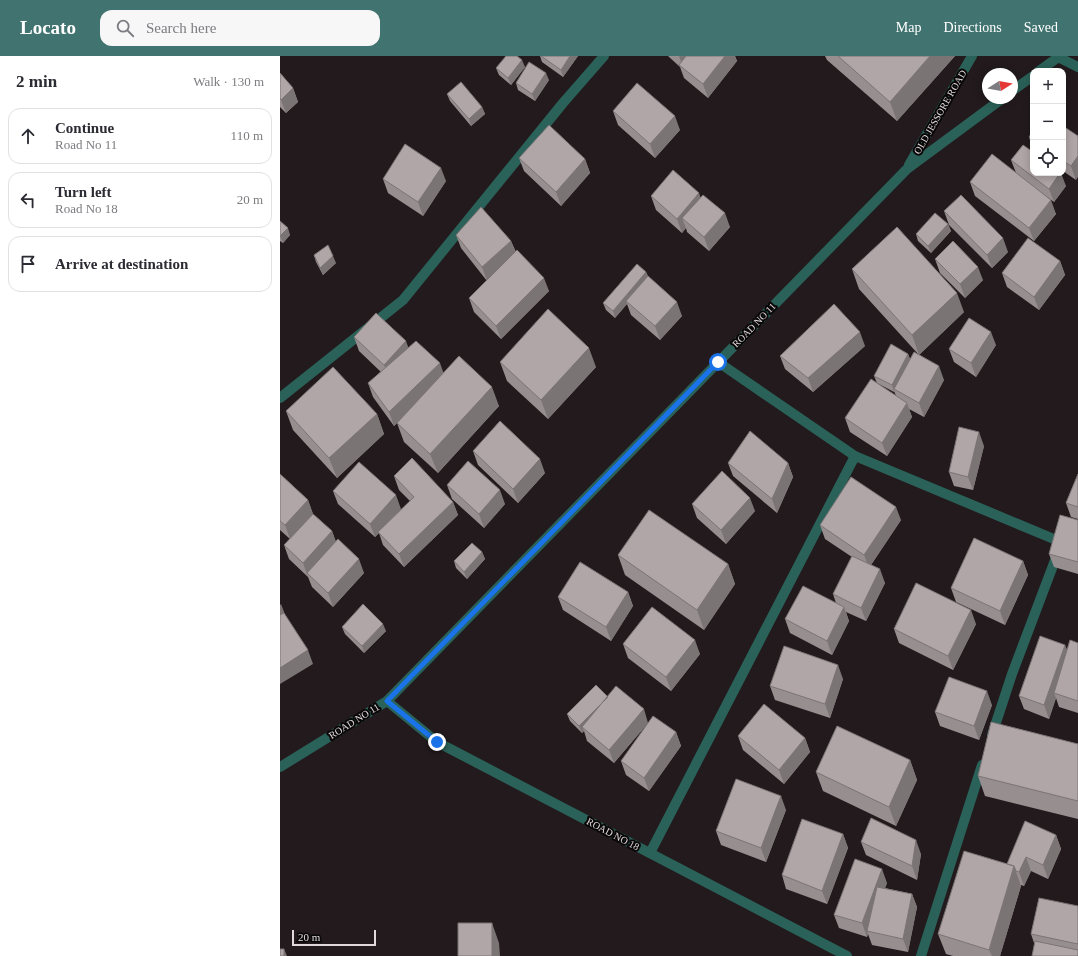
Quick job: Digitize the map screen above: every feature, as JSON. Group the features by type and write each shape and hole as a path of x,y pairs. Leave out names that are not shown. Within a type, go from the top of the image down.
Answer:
{"street":[{"path":"280,398 403,300 563,102 604,56"},
{"name":"OLD JESSORE ROAD","path":"907,169 972,56"},
{"path":"1044,68 1059,57 1078,67"},
{"path":"1018,87 1030,78"},
{"name":"ROAD NO 11","path":"280,766 387,701 907,169 995,104"},
{"path":"718,362 855,456 1061,542 1078,547"},
{"path":"650,853 855,456"},
{"path":"921,956 1012,674 1054,567 1061,542"},
{"name":"ROAD NO 18","path":"387,701 437,742 847,956"}],"building":[{"path":"506,56 517,56 522,60 508,78 496,68"},
{"path":"541,56 570,56 561,70"},
{"path":"686,56 725,56 703,84 679,65"},
{"path":"838,56 930,56 890,102"},
{"path":"529,62 546,73 532,94 516,83"},
{"path":"280,73 293,88 281,100 280,98"},
{"path":"461,82 482,107 469,119 447,94"},
{"path":"637,83 675,116 650,144 613,111"},
{"path":"549,125 585,159 556,192 519,158"},
{"path":"1066,128 1078,136 1078,156 1071,166 1066,163"},
{"path":"405,144 441,168 418,202 383,179"},
{"path":"1023,145 1030,150 1030,174 1011,160"},
{"path":"992,154 1051,200 1029,228 970,182"},
{"path":"673,170 699,193 677,219 651,196"},
{"path":"1032,176 1058,176 1049,189"},
{"path":"703,195 725,213 704,237 682,218"},
{"path":"961,195 1003,238 987,255 944,211"},
{"path":"481,207 511,241 482,267 456,235"},
{"path":"935,213 948,224 928,246 916,234"},
{"path":"280,221 288,228 280,236"},
{"path":"897,227 957,293 912,335 852,269"},
{"path":"1028,238 1060,261 1034,297 1002,273"},
{"path":"953,241 978,267 960,284 935,259"},
{"path":"328,245 333,256 320,268 314,255"},
{"path":"517,250 544,278 496,326 469,298"},
{"path":"637,264 646,272 613,311 603,303"},
{"path":"648,276 677,302 655,326 626,301"},
{"path":"834,304 860,332 808,378 780,356"},
{"path":"548,309 589,348 541,400 500,362"},
{"path":"376,313 406,341 384,365 354,337"},
{"path":"969,318 991,332 971,363 949,349"},
{"path":"416,341 440,363 389,412 368,383"},
{"path":"891,344 908,354 892,385 874,376"},
{"path":"914,352 939,366 919,403 894,389"},
{"path":"459,356 492,387 430,454 397,423"},
{"path":"333,367 377,414 329,458 286,411"},
{"path":"871,379 907,403 882,443 845,418"},
{"path":"500,421 540,459 513,489 473,451"},
{"path":"959,427 979,432 968,477 949,472"},
{"path":"750,431 788,463 772,499 728,463"},
{"path":"412,458 453,502 399,554 378,532 414,497 394,476"},
{"path":"468,461 500,490 479,514 447,485"},
{"path":"359,462 396,495 370,524 333,491"},
{"path":"722,471 750,498 721,530 692,504"},
{"path":"280,474 308,500 285,525 280,521"},
{"path":"1078,474 1078,507 1066,503"},
{"path":"851,477 896,507 864,555 820,525"},
{"path":"649,510 728,564 697,610 618,555"},
{"path":"313,514 332,531 303,563 284,545"},
{"path":"1060,515 1078,520 1078,562 1049,554"},
{"path":"974,538 1023,561 1000,611 951,588"},
{"path":"338,539 359,559 328,593 307,573"},
{"path":"472,543 482,552 464,572 454,561"},
{"path":"852,556 880,569 861,608 833,594"},
{"path":"580,562 628,592 606,627 558,597"},
{"path":"916,583 971,610 948,656 894,629"},
{"path":"803,586 844,607 827,641 785,619"},
{"path":"363,604 383,624 362,646 342,627"},
{"path":"652,607 695,640 666,677 623,644"},
{"path":"284,613 308,650 280,668 280,615"},
{"path":"1040,636 1065,645 1044,705 1019,696"},
{"path":"1070,640 1078,643 1078,701 1054,693"},
{"path":"784,646 838,665 825,704 770,686"},
{"path":"949,677 987,691 974,726 935,712"},
{"path":"596,685 608,697 579,726 567,714"},
{"path":"616,686 644,709 609,750 582,727"},
{"path":"764,704 805,738 779,770 738,736"},
{"path":"653,716 676,732 644,778 621,761"},
{"path":"991,722 1078,744 1078,801 978,776"},
{"path":"837,726 910,760 889,807 816,772"},
{"path":"736,779 781,796 761,848 716,831"},
{"path":"871,818 916,840 912,866 861,842"},
{"path":"802,819 843,834 822,891 782,875"},
{"path":"1025,821 1056,835 1043,865 1026,857 1019,872 1016,871 1014,866 1007,864"},
{"path":"964,851 1014,866 989,950 938,934"},
{"path":"855,859 882,869 862,923 834,915"},
{"path":"877,887 912,894 903,939 867,931"},
{"path":"1039,898 1078,906 1078,944 1031,934"},
{"path":"458,923 492,923 492,956 458,956"},
{"path":"1035,941 1078,950 1078,956 1032,956"},
{"path":"280,949 284,949 284,956 280,956"}],"route":[{"path":"437,742 387,701 718,362"}]}
